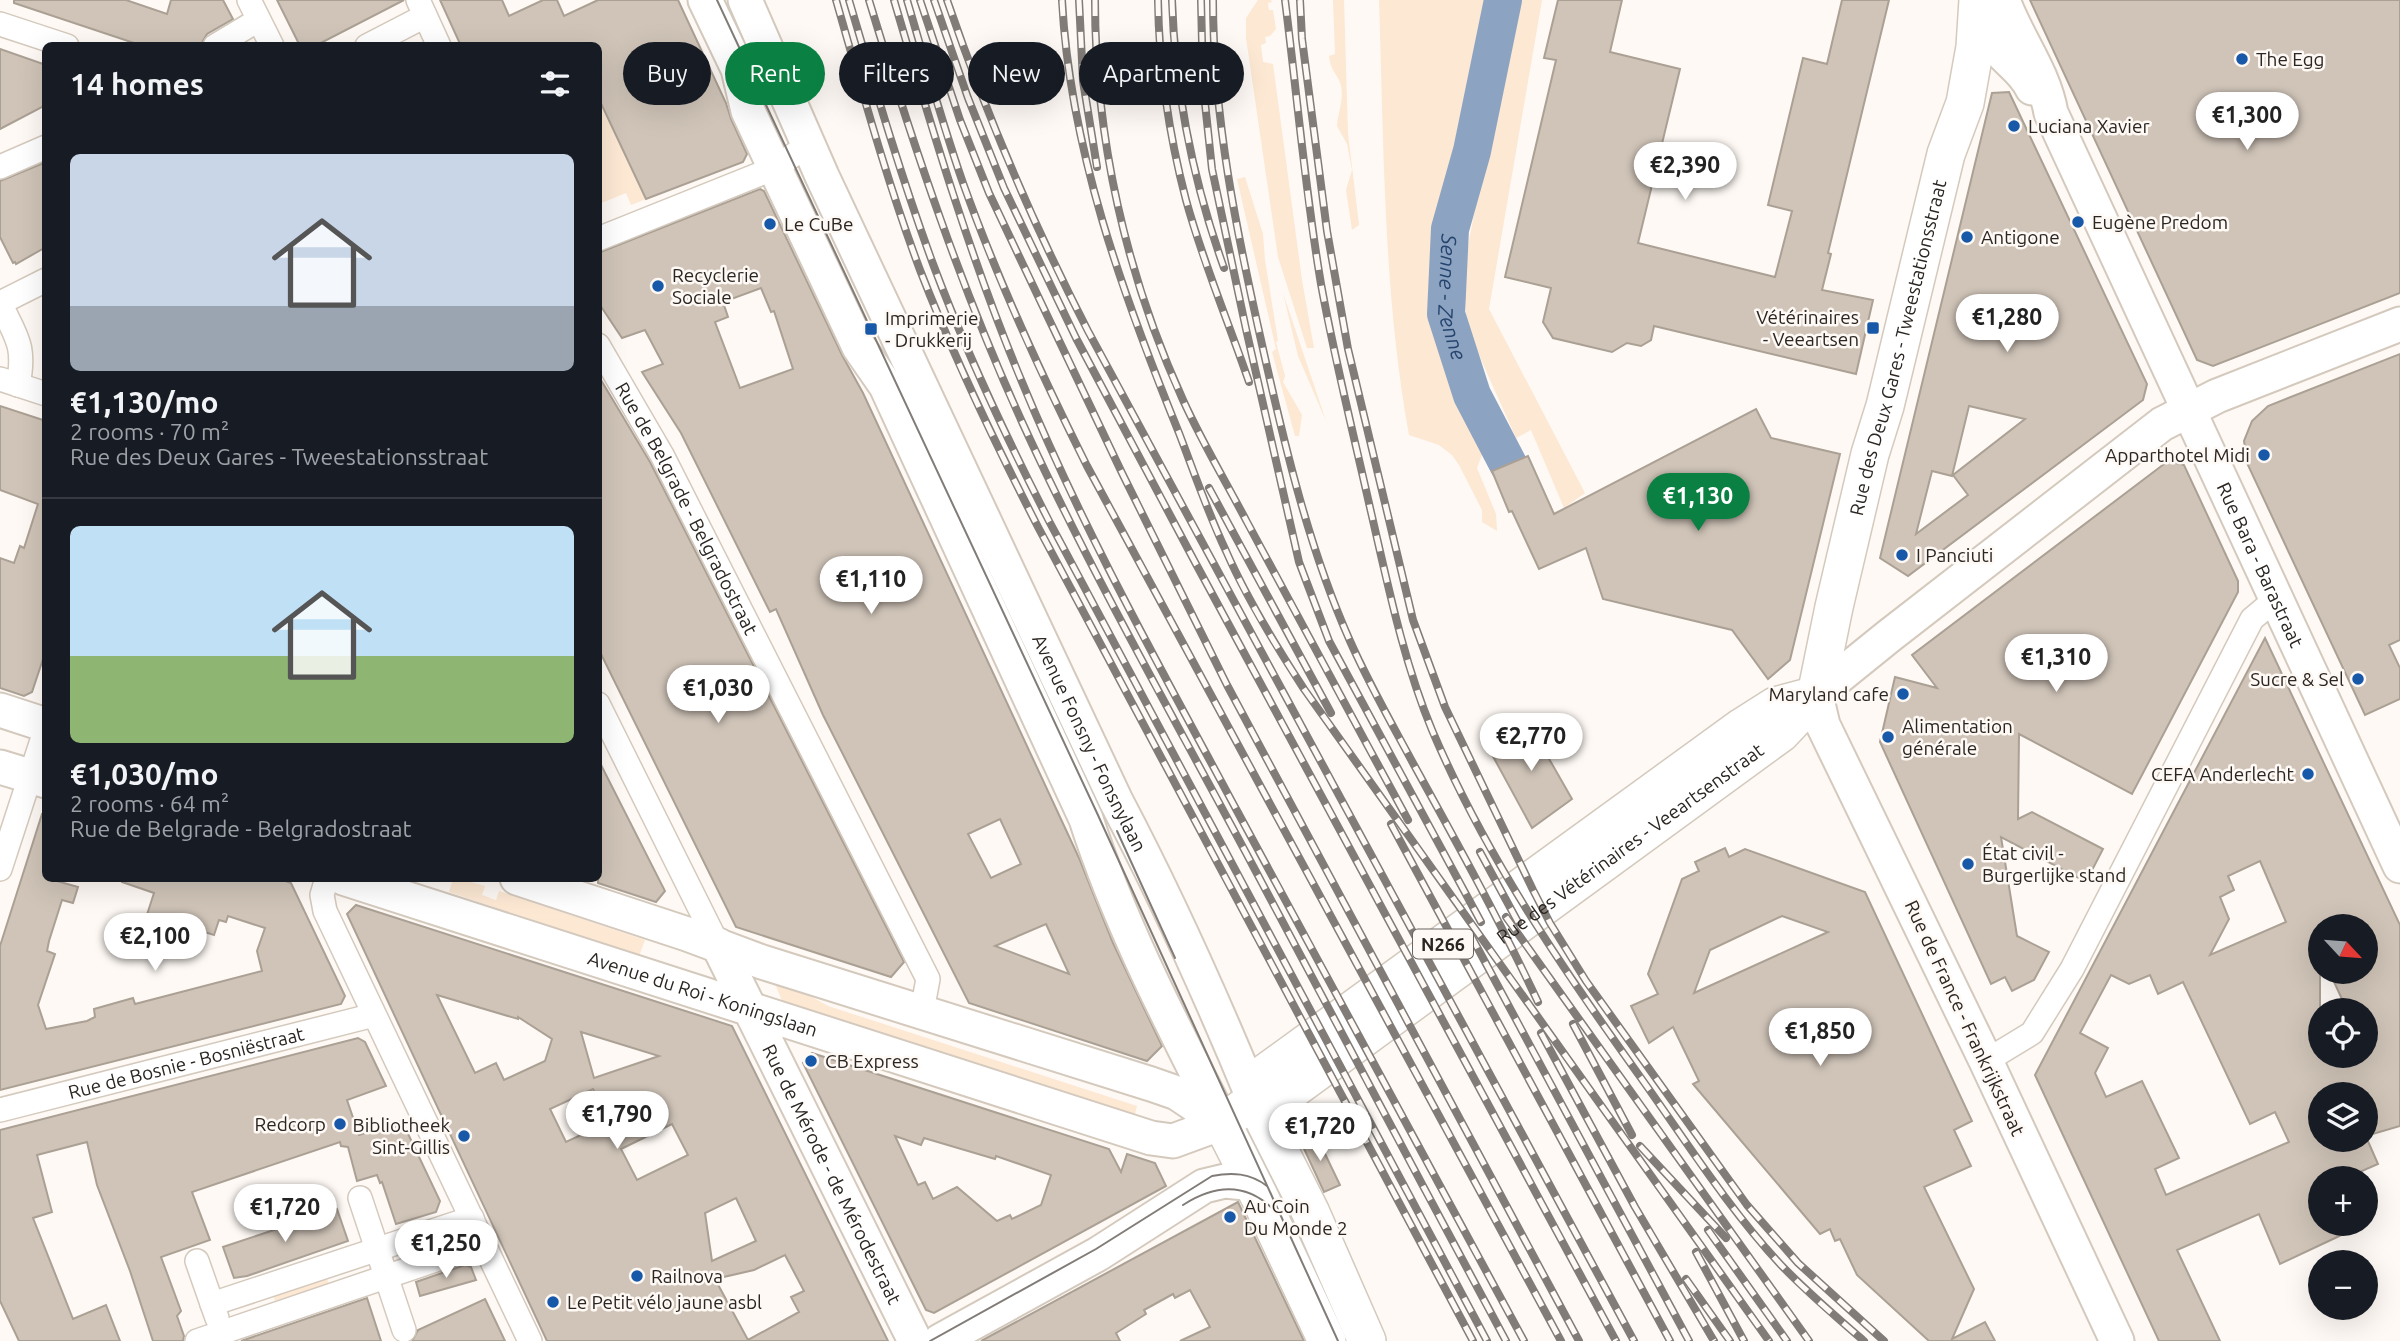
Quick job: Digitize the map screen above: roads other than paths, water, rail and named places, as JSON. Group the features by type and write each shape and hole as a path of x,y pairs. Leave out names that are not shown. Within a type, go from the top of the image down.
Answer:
{"main road":[{"name":"Avenue Fonsny - Fonsnylaan","path":"705,0 737,69 748,111 859,347 886,386 1086,819 1104,875 1180,1042 1255,1187 1327,1341"},
{"name":"Avenue Fonsny - Fonsnylaan","path":"745,0 809,144 1065,693 1147,860 1222,1023 1254,1100 1310,1211 1367,1341"},
{"name":"Rue Bara - Barastraat","path":"1978,0 1989,35 1997,47 2027,77 2038,100 2051,113"},
{"name":"Rue des Deux Gares - Tweestationsstraat","path":"1816,695 1870,454 1885,406 1946,154 1968,93 1978,0"},
{"name":"Rue Bara - Barastraat","path":"2003,0 2047,93 2051,113 2400,866"},
{"name":"Rue des Vétérinaires - Veeartsenstraat","path":"1254,1100 1277,1101 1781,733 1816,695 2156,429 2217,396 2400,324"},
{"name":"Rue de France - Frankrijkstraat","path":"1816,695 1823,725 1986,1061 2117,1341"},
{"path":"0,710 42,726"},
{"name":"Avenue du Roi - Koningslaan","path":"356,882 1151,1138 1173,1142 1222,1123 1254,1100"},
{"path":"529,882 762,962 1177,1093 1222,1123"},
{"name":"Rue de Mérode - de Mérodestraat","path":"718,945 915,1341"},
{"path":"940,1341 1098,1254 1204,1186 1225,1181 1255,1187"}],"street":[{"path":"249,0 270,42"},
{"path":"374,42 422,8 437,42"},
{"path":"0,24 55,42"},
{"path":"222,42 250,25"},
{"path":"602,237 775,168 809,144"},
{"path":"0,167 42,149"},
{"path":"42,282 0,303 22,349 22,367 9,382 42,393"},
{"name":"Rue de Belgrade - Belgradostraat","path":"602,352 662,455 928,979 922,1012"},
{"path":"1986,1061 2032,1033 2072,969 2252,619 2277,598"},
{"name":"Rue de Mérode - de Mérodestraat","path":"602,712 718,945"},
{"path":"0,869 25,775 42,736"},
{"path":"326,882 322,895 325,911 530,1341"},
{"name":"Rue de Bosnie - Bosniëstraat","path":"0,1110 374,1015"},
{"path":"359,1198 404,1329"},
{"path":"212,1304 472,1217"},
{"path":"197,1341 223,1337 465,1250"},
{"path":"197,1261 223,1337"}],"waterway":[{"name":"Senne - Zenne","path":"1503,0 1472,151 1450,229 1446,314 1472,395 1508,464"}],"tram line":[{"path":"717,0 1097,813 1338,1341"},
{"path":"1117,831 1175,958"},
{"path":"930,1341 1096,1249 1212,1176 1241,1175 1254,1178 1267,1186"},
{"path":"1183,1205 1206,1193 1230,1190 1252,1195 1274,1210"}],"railway":[{"path":"836,0 875,136 908,237 947,335 991,432 1038,527 1473,1341"},
{"path":"849,0 899,165 933,264 1002,426 1049,521 1487,1341"},
{"path":"869,0 961,275 1004,382 1054,490 1506,1341"},
{"path":"894,0 937,145 985,288 1022,382 1071,491 1180,704 1524,1341"},
{"path":"907,0 948,138 976,220 1021,327 1087,466 1561,1341"},
{"path":"920,0 960,120 989,193 1122,473 1227,685 1579,1341"},
{"path":"934,0 968,98 1004,188 1076,338 1616,1341"},
{"path":"947,0 1012,168 1088,331 1634,1341"},
{"path":"1062,0 1076,112 1102,221 1158,381 1213,522 1243,587 1304,689 1769,1341"},
{"path":"1079,0 1083,81 1097,167"},
{"path":"1095,0 1096,52 1108,154 1130,255 1163,353 1206,447 1408,820"},
{"path":"1158,0 1163,76 1180,176 1200,246 1249,382"},
{"path":"1172,0 1177,68 1188,136 1203,202 1224,268"},
{"path":"1201,0 1203,84 1212,169 1299,562 1329,641 1481,922"},
{"path":"1213,0 1217,89 1228,176 1253,306 1280,423 1310,534 1335,606 1365,673 1478,882 1538,1002"},
{"path":"1285,0 1310,213 1326,313 1397,622 1432,730 1476,822 1527,910 1582,995 1708,1174 1743,1221 1781,1265 1864,1341"},
{"path":"1300,0 1302,39 1327,231 1348,349 1413,620 1445,707 1533,890 1586,981 1747,1205 1798,1263 1884,1341"},
{"path":"1209,488 1331,713"},
{"path":"1391,824 1670,1341"},
{"path":"1480,852 1518,922"},
{"path":"1506,917 1809,1341"},
{"path":"1470,934 1689,1341"},
{"path":"1573,1024 1632,1135"},
{"path":"1541,1033 1635,1207 1714,1341"},
{"path":"1640,1146 1726,1238"},
{"path":"1708,1230 1787,1341"},
{"path":"1696,1252 1744,1341"},
{"path":"1686,1279 1730,1341"}],"place":[{"name":"The Egg","path":"2242,59"},
{"name":"Luciana Xavier","path":"2014,126"},
{"name":"Eugène Predom","path":"2078,222"},
{"name":"Le CuBe","path":"770,224"},
{"name":"Antigone","path":"1967,237"},
{"name":"Recyclerie Sociale","path":"658,286"},
{"name":"Vétérinaires - Veeartsen","path":"1873,328"},
{"name":"Imprimerie - Drukkerij","path":"871,329"},
{"name":"Apparthotel Midi","path":"2264,455"},
{"name":"I Panciuti","path":"1902,555"},
{"name":"Sucre & Sel","path":"2358,679"},
{"name":"Maryland cafe","path":"1903,694"},
{"name":"Alimentation générale","path":"1888,737"},
{"name":"CEFA Anderlecht","path":"2308,774"},
{"name":"État civil - Burgerlijke stand","path":"1968,864"},
{"name":"CB Express","path":"811,1061"},
{"name":"Redcorp","path":"340,1124"},
{"name":"Bibliotheek Sint-Gillis","path":"464,1136"},
{"name":"Au Coin Du Monde 2","path":"1230,1217"},
{"name":"Railnova","path":"637,1276"},
{"name":"Le Petit vélo jaune asbl","path":"553,1302"}]}
